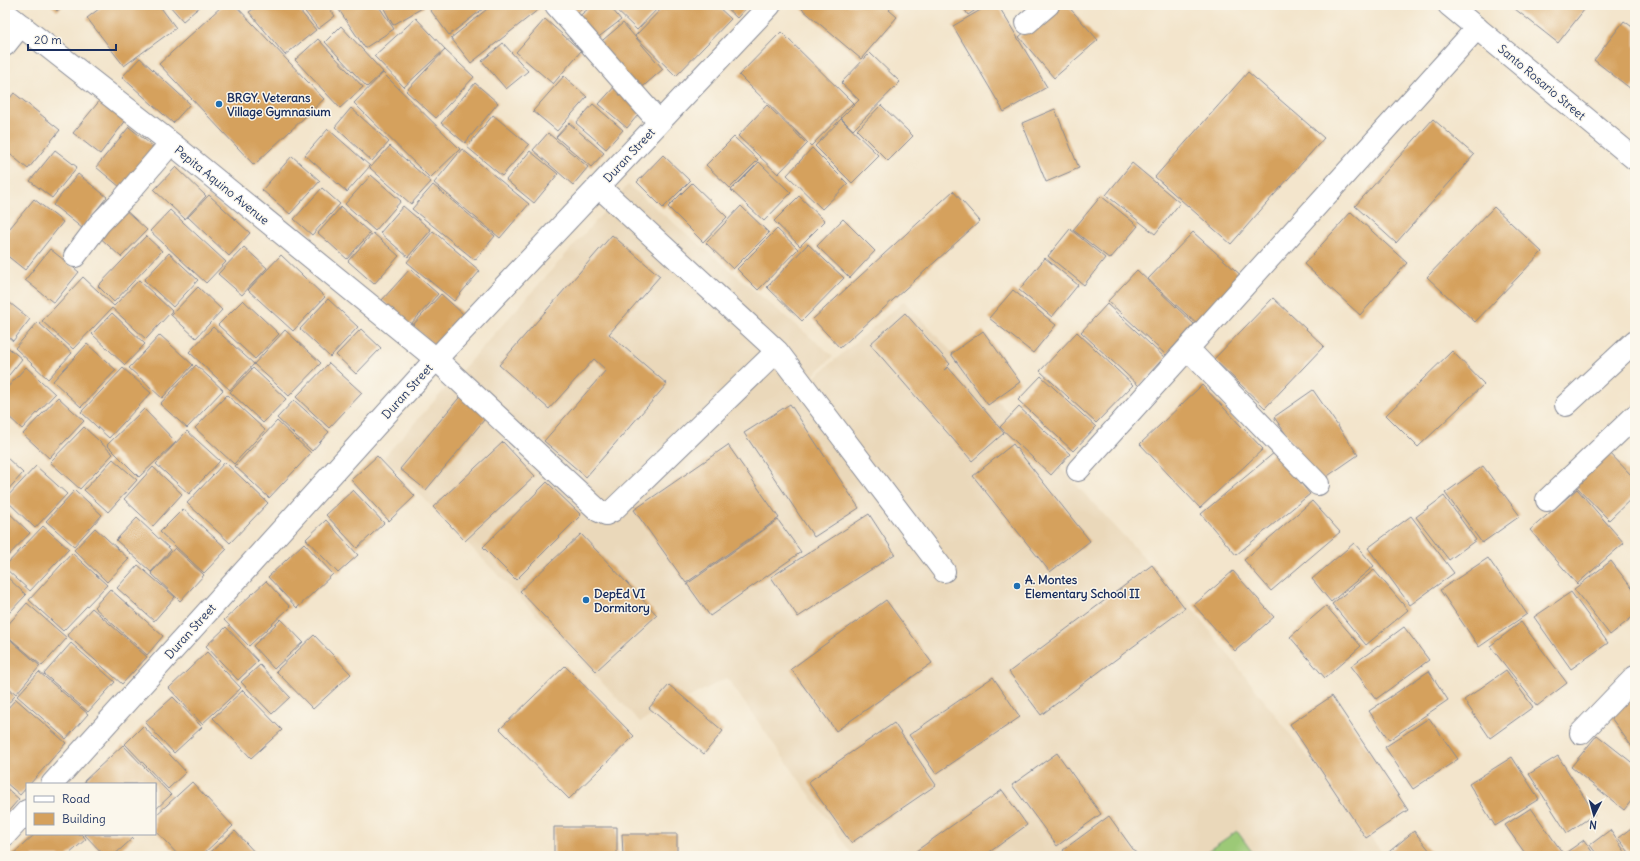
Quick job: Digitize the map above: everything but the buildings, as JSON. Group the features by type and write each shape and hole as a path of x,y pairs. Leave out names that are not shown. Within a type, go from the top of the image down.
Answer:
{"street":[{"path":"556,5 659,122"},
{"name":"Duran Street","path":"53,783 436,360 770,5"},
{"path":"1027,23 1048,5"},
{"name":"Santo Rosario Street","path":"1449,5 1635,159"},
{"path":"5,45 13,19"},
{"name":"Pepita Aquino Avenue","path":"13,19 170,143 436,360 599,511 606,514 612,511 777,351"},
{"path":"1078,470 1477,28"},
{"path":"76,256 99,224 124,198 170,143"},
{"path":"599,187 777,351 944,571"},
{"path":"1566,404 1635,341"},
{"path":"1188,349 1318,484"},
{"path":"1547,500 1635,416"},
{"path":"1581,732 1635,677"},
{"path":"5,835 26,812"}],"shaded area":[{"path":"628,185 833,356 797,392 904,301 1196,613 1385,856 853,856 727,678 640,722 384,457"}],"green space":[{"path":"1237,831 1255,856 1200,856"}],"place":[{"name":"BRGY. Veterans Village Gymnasium","path":"219,104"},
{"name":"A. Montes Elementary School II","path":"1017,586"},
{"name":"DepEd VI Dormitory","path":"586,600"}]}
